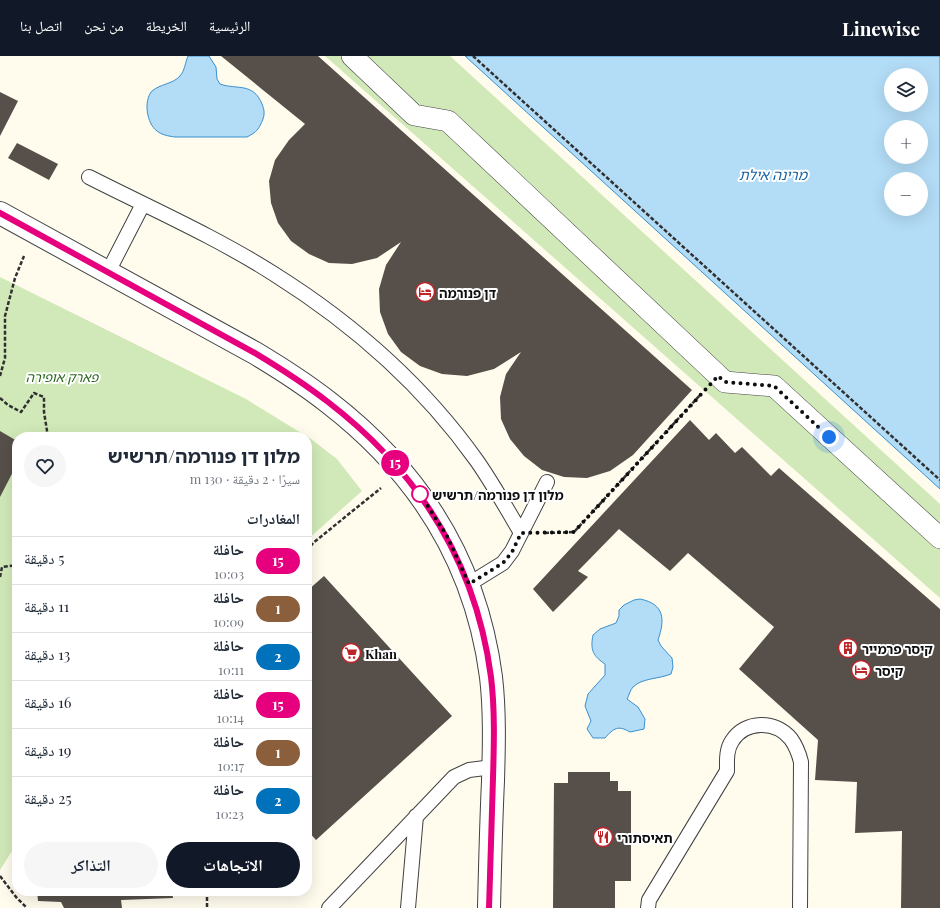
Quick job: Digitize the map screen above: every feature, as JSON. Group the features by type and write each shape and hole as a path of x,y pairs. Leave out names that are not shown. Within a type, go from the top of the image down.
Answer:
{"street":[{"path":"352,56 414,115 448,121 725,382 774,386 940,538"},
{"path":"0,213 255,353 292,376 328,401 362,430 394,462 422,497 447,536 469,584 482,626 491,678 494,734 489,908"}],"lane":[{"path":"89,177 226,246 273,273 316,301 355,331 390,362 422,394 451,427 477,461 500,496 521,533"},
{"path":"108,272 143,204"},
{"path":"469,584 503,563 512,552 546,482"},
{"path":"648,908 649,900 727,772 727,755 731,742 738,733 748,727 759,725 770,726 780,730 790,738 797,748 801,762 800,908"},
{"path":"329,908 454,777 469,770 493,767"},
{"path":"408,908 416,816"}],"path":[{"path":"473,56 940,480"},
{"path":"0,376 5,358 5,316 15,278 35,232"},
{"path":"521,533 574,532 718,376"},
{"path":"0,398 8,405 21,412 34,393 44,397 44,412 47,432"},
{"path":"312,544 401,472"},
{"path":"0,576 2,567 12,566"},
{"path":"0,876 12,892"},
{"path":"15,896 27,908"},
{"path":"207,896 207,908"}],"green space":[{"path":"325,56 450,56 940,504 940,598"},
{"name":"פארק אופירה","path":"0,277 246,399 300,432 12,432 12,851 0,870"},
{"name":"פארק אופירה","path":"312,440 337,459 362,491 312,536"}],"water":[{"path":"188,56 209,56 216,67 217,79 220,84 244,88 254,92 262,104 264,111 263,119 255,132 247,137 175,137 161,133 154,128 147,112 149,95 155,89 174,81 182,74"},
{"name":"מרינה אילת","path":"465,56 940,56 940,489"},
{"path":"640,599 648,601 659,609 662,626 658,640 661,646 672,658 673,667 671,674 641,682 631,690 627,699 638,707 645,719 644,729 630,732 619,728 611,732 605,738 593,738 587,729 591,721 585,706 588,694 605,675 605,664 593,652 593,635 600,629 616,623 619,616 619,610 624,605"}],"building":[{"path":"221,56 318,56 692,390 633,455 610,471 587,478 564,477 542,470 524,456 510,439 501,419 500,397 506,374 521,352 494,369 467,376 442,374 420,366 401,352 388,334 380,312 379,289 386,265 401,242 377,258 352,264 329,263 309,254 291,241 278,223 271,203 269,181 275,160 289,140 305,124"},
{"path":"0,92 18,101 0,136"},
{"path":"17,143 58,164 49,180 8,158"},
{"name":"קיסר פרמייר","path":"690,420 709,440 716,433 735,453 742,447 771,476 779,468 940,609 940,908 901,908 902,831 855,833 857,782 815,780 818,740 739,669 774,627 688,553 670,571 619,529 578,571 588,577 553,612 533,589"},
{"path":"0,431 12,438 12,474 0,497"},
{"name":"Khan","path":"324,576 452,716 316,840 312,836 312,587"},
{"path":"568,772 610,772 610,781 618,781 618,791 631,791 631,881 615,881 615,908 553,908 554,783 568,783"},
{"path":"38,896 173,896 173,898 121,900 122,908 64,908 61,902 38,901"}],"bus line":[{"name":"15","path":"0,213 255,353 292,376 328,401 362,430 394,462 422,497 447,536 469,584 482,626 491,678 494,734 489,908"}],"place":[{"name":"דן פנורמה","path":"425,292"},
{"name":"מלון דן פנורמה/תרשיש","path":"420,494"},
{"name":"קיסר פרמייר","path":"848,648"},
{"name":"Khan","path":"351,653"},
{"name":"קיסר","path":"861,670"},
{"name":"תאיסתורי","path":"603,837"}],"route":[{"path":"420,494 447,536 469,584 503,563 512,552 521,533 574,532 718,376 725,382 774,386 829,437"}]}
